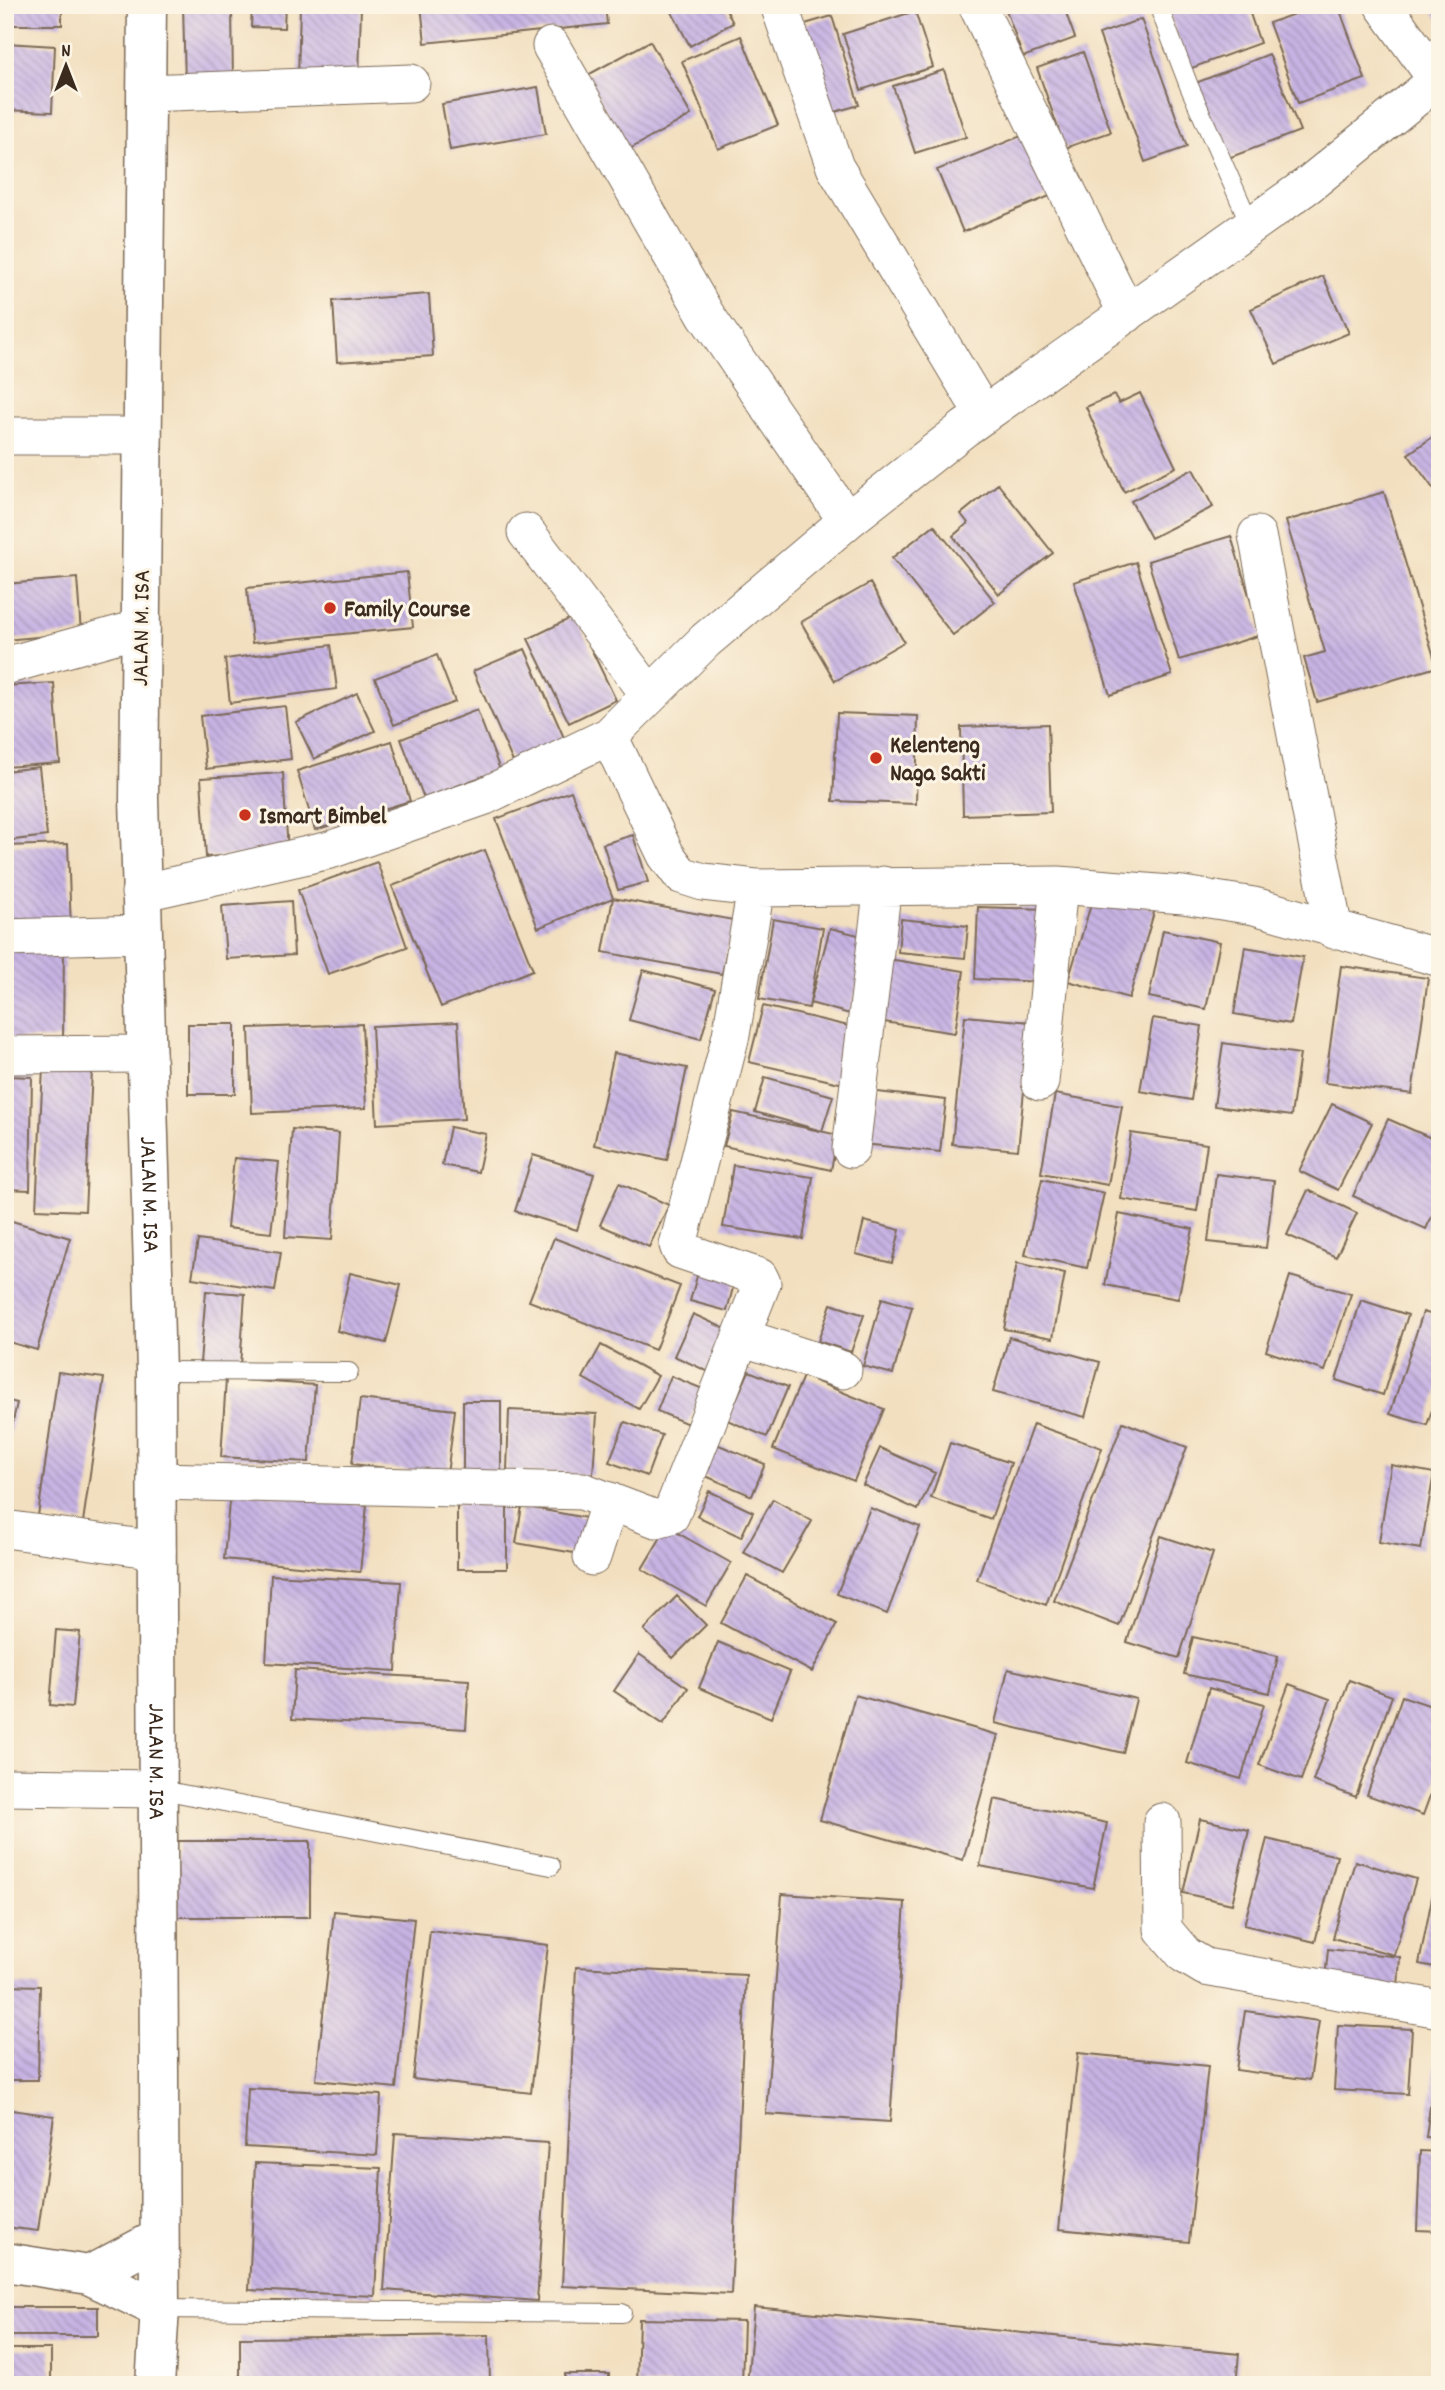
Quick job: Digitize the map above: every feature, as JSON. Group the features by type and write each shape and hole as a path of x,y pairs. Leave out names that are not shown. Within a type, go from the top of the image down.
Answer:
{"main road":[{"name":"JALAN M. ISA","path":"147,5 140,893 156,1371 160,2309 155,2385"},
{"path":"89,2275 159,2238"},
{"path":"5,2262 89,2275 160,2309"}],"street":[{"path":"779,5 835,167 984,415"},
{"path":"977,5 1127,314"},
{"path":"140,893 330,850 485,796 610,736 649,694 706,640 847,522 984,415 1308,185 1438,79 1383,5"},
{"path":"551,46 706,315 847,522"},
{"path":"146,93 411,83"},
{"path":"5,436 143,436"},
{"path":"526,532 649,694"},
{"path":"1257,535 1334,930"},
{"path":"5,666 141,628"},
{"path":"610,736 666,855 681,875 703,882 757,888 1059,885 1182,895 1254,906 1440,958"},
{"path":"851,1149 883,885"},
{"path":"1040,1082 1059,885"},
{"path":"156,1481 582,1491 656,1519 671,1515 762,1280 680,1250 678,1240 731,1035 757,888"},
{"path":"5,938 141,934"},
{"path":"5,1055 147,1054"},
{"path":"741,1337 843,1370"},
{"path":"592,1557 610,1501"},
{"path":"5,1529 157,1550"},
{"path":"5,1787 157,1789"},
{"path":"1162,1822 1163,1929 1185,1955 1205,1967 1440,2010"}],"lane":[{"path":"1158,5 1189,86 1251,226"},
{"path":"156,1371 349,1372"},
{"path":"157,1789 551,1866"},
{"path":"160,2309 622,2313"}],"building":[{"path":"5,5 62,5 62,25 5,25"},
{"path":"183,5 232,5 233,84 185,85"},
{"path":"252,5 285,5 284,28 251,27"},
{"path":"300,5 361,5 359,80 298,78"},
{"path":"421,5 605,5 607,24 425,43"},
{"path":"668,5 724,5 733,23 690,46"},
{"path":"1063,5 1075,38 1023,57 1005,7"},
{"path":"1074,5 1099,5 1078,14"},
{"path":"1166,5 1247,5 1260,43 1189,69"},
{"path":"1319,5 1338,5 1365,79 1298,103 1269,23"},
{"path":"1428,5 1440,5 1440,21"},
{"path":"915,11 933,67 861,90 843,34"},
{"path":"832,16 859,105 821,116 795,27"},
{"path":"1141,19 1187,147 1145,162 1099,34"},
{"path":"741,36 778,125 718,149 682,61"},
{"path":"650,41 691,115 628,150 586,76"},
{"path":"5,43 55,46 52,112 5,110"},
{"path":"1083,52 1111,132 1065,148 1037,68"},
{"path":"1269,54 1300,131 1223,160 1193,84"},
{"path":"944,70 966,137 915,153 893,86"},
{"path":"538,87 546,134 450,150 442,104"},
{"path":"1031,132 1057,193 963,232 937,170"},
{"path":"1323,276 1349,333 1276,364 1251,309"},
{"path":"429,294 433,356 337,362 333,301"},
{"path":"1140,393 1176,467 1124,492 1086,407 1114,395 1119,403"},
{"path":"1440,432 1440,498 1408,454"},
{"path":"1193,469 1213,507 1151,538 1131,501"},
{"path":"998,484 1053,553 999,594 953,536 968,523 961,514"},
{"path":"1384,492 1437,667 1317,702 1304,658 1325,652 1286,521"},
{"path":"934,525 995,602 953,635 892,558"},
{"path":"1231,536 1261,635 1179,660 1148,561"},
{"path":"1136,562 1172,675 1110,695 1074,582"},
{"name":"Family Course","path":"407,572 413,627 252,643 247,588"},
{"path":"77,578 81,633 5,640 5,584"},
{"path":"870,583 904,642 835,681 801,622"},
{"path":"575,616 616,700 569,723 528,639"},
{"path":"331,645 337,689 230,703 225,659"},
{"path":"525,649 565,740 513,762 473,671"},
{"path":"437,655 455,702 394,725 375,678"},
{"path":"54,683 60,763 5,767 5,686"},
{"path":"357,693 375,731 314,759 296,722"},
{"path":"285,706 291,759 206,769 200,716"},
{"path":"477,710 500,770 424,798 401,739"},
{"name":"Kelenteng Naga Sakti","path":"837,713 918,716 916,804 833,801"},
{"path":"1048,724 1051,812 963,815 961,727"},
{"path":"392,741 410,801 315,830 297,771"},
{"path":"39,767 47,836 5,841 5,771"},
{"name":"Ismart Bimbel","path":"283,773 288,852 206,857 201,778"},
{"path":"571,791 613,898 538,928 496,819"},
{"path":"633,835 648,882 618,890 603,844"},
{"path":"68,844 71,931 5,933 5,846"},
{"path":"485,850 533,970 441,1007 392,886"},
{"path":"377,862 407,947 328,974 298,890"},
{"path":"1095,891 1155,909 1129,998 1068,981"},
{"path":"613,898 733,920 722,974 603,952"},
{"path":"291,901 294,955 226,959 222,906"},
{"path":"978,907 1047,909 1044,982 975,979"},
{"path":"773,919 823,928 809,1008 759,999"},
{"path":"901,919 968,926 965,958 898,952"},
{"path":"830,928 870,938 850,1014 810,1003"},
{"path":"1163,930 1220,942 1206,1009 1149,997"},
{"path":"5,946 64,947 63,1039 5,1039"},
{"path":"1245,947 1303,957 1291,1024 1234,1014"},
{"path":"882,958 964,971 955,1033 871,1020"},
{"path":"1341,966 1428,978 1412,1094 1325,1083"},
{"path":"643,970 715,989 701,1039 629,1020"},
{"path":"763,1006 857,1028 844,1084 749,1062"},
{"path":"965,1016 1031,1022 1018,1150 952,1144"},
{"path":"1153,1018 1202,1026 1191,1100 1140,1091"},
{"path":"458,1022 464,1119 377,1124 372,1026"},
{"path":"188,1024 235,1024 235,1094 188,1094"},
{"path":"362,1024 366,1108 252,1113 249,1028"},
{"path":"1223,1043 1300,1054 1291,1116 1214,1106"},
{"path":"614,1053 687,1068 667,1160 594,1145"},
{"path":"43,1068 92,1071 85,1211 36,1209"},
{"path":"5,1076 32,1077 30,1190 5,1189"},
{"path":"765,1077 833,1096 822,1131 755,1112"},
{"path":"869,1091 946,1100 940,1152 863,1144"},
{"path":"1055,1094 1122,1106 1108,1185 1041,1173"},
{"path":"1332,1104 1372,1123 1338,1190 1299,1171"},
{"path":"733,1112 838,1135 831,1170 724,1146"},
{"path":"1388,1119 1440,1142 1440,1199 1426,1229 1353,1196"},
{"path":"450,1127 486,1134 478,1172 442,1165"},
{"path":"292,1129 339,1133 332,1240 285,1237"},
{"path":"1131,1133 1207,1144 1197,1211 1121,1199"},
{"path":"533,1155 594,1174 577,1230 515,1211"},
{"path":"234,1158 279,1162 271,1233 227,1228"},
{"path":"733,1165 813,1177 803,1239 723,1227"},
{"path":"1216,1174 1274,1181 1266,1248 1208,1242"},
{"path":"1042,1179 1104,1193 1087,1268 1025,1255"},
{"path":"619,1183 669,1205 649,1247 600,1225"},
{"path":"1308,1190 1357,1213 1336,1257 1287,1235"},
{"path":"1119,1214 1193,1229 1178,1299 1105,1285"},
{"path":"5,1219 70,1238 37,1350 5,1341"},
{"path":"864,1221 900,1230 892,1263 856,1254"},
{"path":"554,1238 680,1286 655,1350 529,1301"},
{"path":"198,1240 281,1252 275,1291 192,1278"},
{"path":"1017,1263 1065,1273 1053,1338 1004,1329"},
{"path":"699,1269 735,1280 727,1311 690,1301"},
{"path":"350,1273 401,1285 386,1343 337,1331"},
{"path":"1290,1276 1351,1294 1325,1371 1266,1351"},
{"path":"206,1291 245,1294 240,1366 200,1363"},
{"path":"882,1298 912,1307 893,1374 863,1366"},
{"path":"1361,1300 1408,1315 1383,1395 1336,1380"},
{"path":"831,1304 864,1315 851,1352 818,1341"},
{"path":"1423,1312 1440,1317 1440,1385 1427,1425 1390,1414"},
{"path":"693,1314 728,1330 709,1372 674,1356"},
{"path":"1009,1337 1100,1362 1085,1417 993,1392"},
{"path":"601,1345 658,1376 639,1409 583,1378"},
{"path":"749,1371 788,1387 767,1437 727,1420"},
{"path":"58,1372 104,1378 83,1522 38,1516"},
{"path":"671,1376 703,1389 688,1424 657,1411"},
{"path":"803,1376 884,1409 854,1481 773,1449"},
{"path":"226,1379 315,1385 309,1462 221,1457"},
{"path":"360,1399 455,1410 447,1475 352,1464"},
{"path":"5,1400 17,1403 6,1452 5,1452"},
{"path":"463,1401 501,1401 501,1471 463,1471"},
{"path":"509,1410 597,1414 593,1475 507,1471"},
{"path":"625,1422 662,1435 647,1476 609,1462"},
{"path":"1123,1422 1187,1447 1119,1626 1054,1601"},
{"path":"1033,1424 1102,1448 1046,1605 977,1580"},
{"path":"714,1443 765,1464 752,1496 701,1474"},
{"path":"950,1443 1011,1463 991,1519 931,1498"},
{"path":"880,1448 935,1473 918,1510 863,1485"},
{"path":"1391,1465 1434,1473 1421,1549 1379,1542"},
{"path":"230,1491 367,1505 360,1572 224,1559"},
{"path":"709,1491 753,1512 741,1537 697,1516"},
{"path":"773,1499 812,1521 782,1573 743,1552"},
{"path":"457,1503 507,1503 507,1569 457,1569"},
{"path":"522,1506 592,1519 586,1555 516,1543"},
{"path":"870,1508 920,1527 887,1614 837,1594"},
{"path":"667,1527 731,1563 706,1606 642,1569"},
{"path":"1161,1536 1213,1553 1179,1658 1127,1642"},
{"path":"271,1575 401,1582 396,1671 266,1663"},
{"path":"747,1576 837,1624 812,1672 721,1623"},
{"path":"677,1596 706,1625 673,1658 644,1630"},
{"path":"56,1630 80,1632 73,1707 50,1705"},
{"path":"1193,1637 1278,1656 1270,1693 1184,1674"},
{"path":"718,1642 790,1672 771,1718 699,1688"},
{"path":"639,1654 688,1688 663,1724 614,1691"},
{"path":"1008,1669 1136,1699 1123,1753 995,1723"},
{"path":"295,1670 469,1680 466,1729 292,1719"},
{"path":"1349,1680 1392,1696 1356,1797 1313,1781"},
{"path":"1289,1684 1330,1699 1301,1780 1259,1765"},
{"path":"1209,1688 1264,1704 1241,1779 1187,1763"},
{"path":"855,1695 998,1735 963,1860 820,1820"},
{"path":"1402,1696 1440,1709 1440,1768 1423,1815 1367,1795"},
{"path":"994,1799 1107,1823 1093,1888 980,1866"},
{"path":"1200,1819 1249,1830 1232,1904 1183,1893"},
{"path":"1267,1839 1337,1856 1315,1942 1244,1925"},
{"path":"177,1841 310,1841 310,1917 177,1917"},
{"path":"1355,1861 1416,1879 1394,1955 1333,1938"},
{"path":"1437,1872 1440,1872 1440,1968 1419,1964"},
{"path":"782,1894 905,1902 890,2122 766,2114"},
{"path":"334,1911 414,1919 396,2088 316,2080"},
{"path":"430,1931 548,1945 531,2093 413,2079"},
{"path":"1328,1949 1400,1957 1398,1988 1325,1980"},
{"path":"576,1967 746,1975 731,2294 562,2286"},
{"path":"5,1985 40,1986 38,2080 5,2080"},
{"path":"1245,2011 1319,2021 1310,2080 1236,2070"},
{"path":"1338,2025 1412,2029 1408,2094 1334,2090"},
{"path":"1440,2044 1440,2138 1426,2137"},
{"path":"1078,2053 1208,2066 1189,2242 1059,2229"},
{"path":"248,2088 381,2095 377,2155 245,2147"},
{"path":"5,2109 54,2116 38,2231 5,2227"},
{"path":"395,2133 548,2143 537,2301 384,2290"},
{"path":"1420,2151 1440,2152 1440,2231 1417,2230"},
{"path":"255,2163 381,2168 375,2296 249,2290"},
{"path":"5,2307 98,2307 98,2336 5,2336"},
{"path":"754,2307 1239,2354 1236,2385 747,2385"},
{"path":"639,2319 744,2321 742,2385 637,2385"},
{"path":"489,2335 490,2385 240,2385 240,2338"},
{"path":"5,2349 51,2349 51,2385 5,2385"},
{"path":"565,2374 609,2374 609,2385 565,2385"}],"place":[{"name":"Family Course","path":"330,608"},
{"name":"Kelenteng Naga Sakti","path":"876,758"},
{"name":"Ismart Bimbel","path":"245,815"}]}
